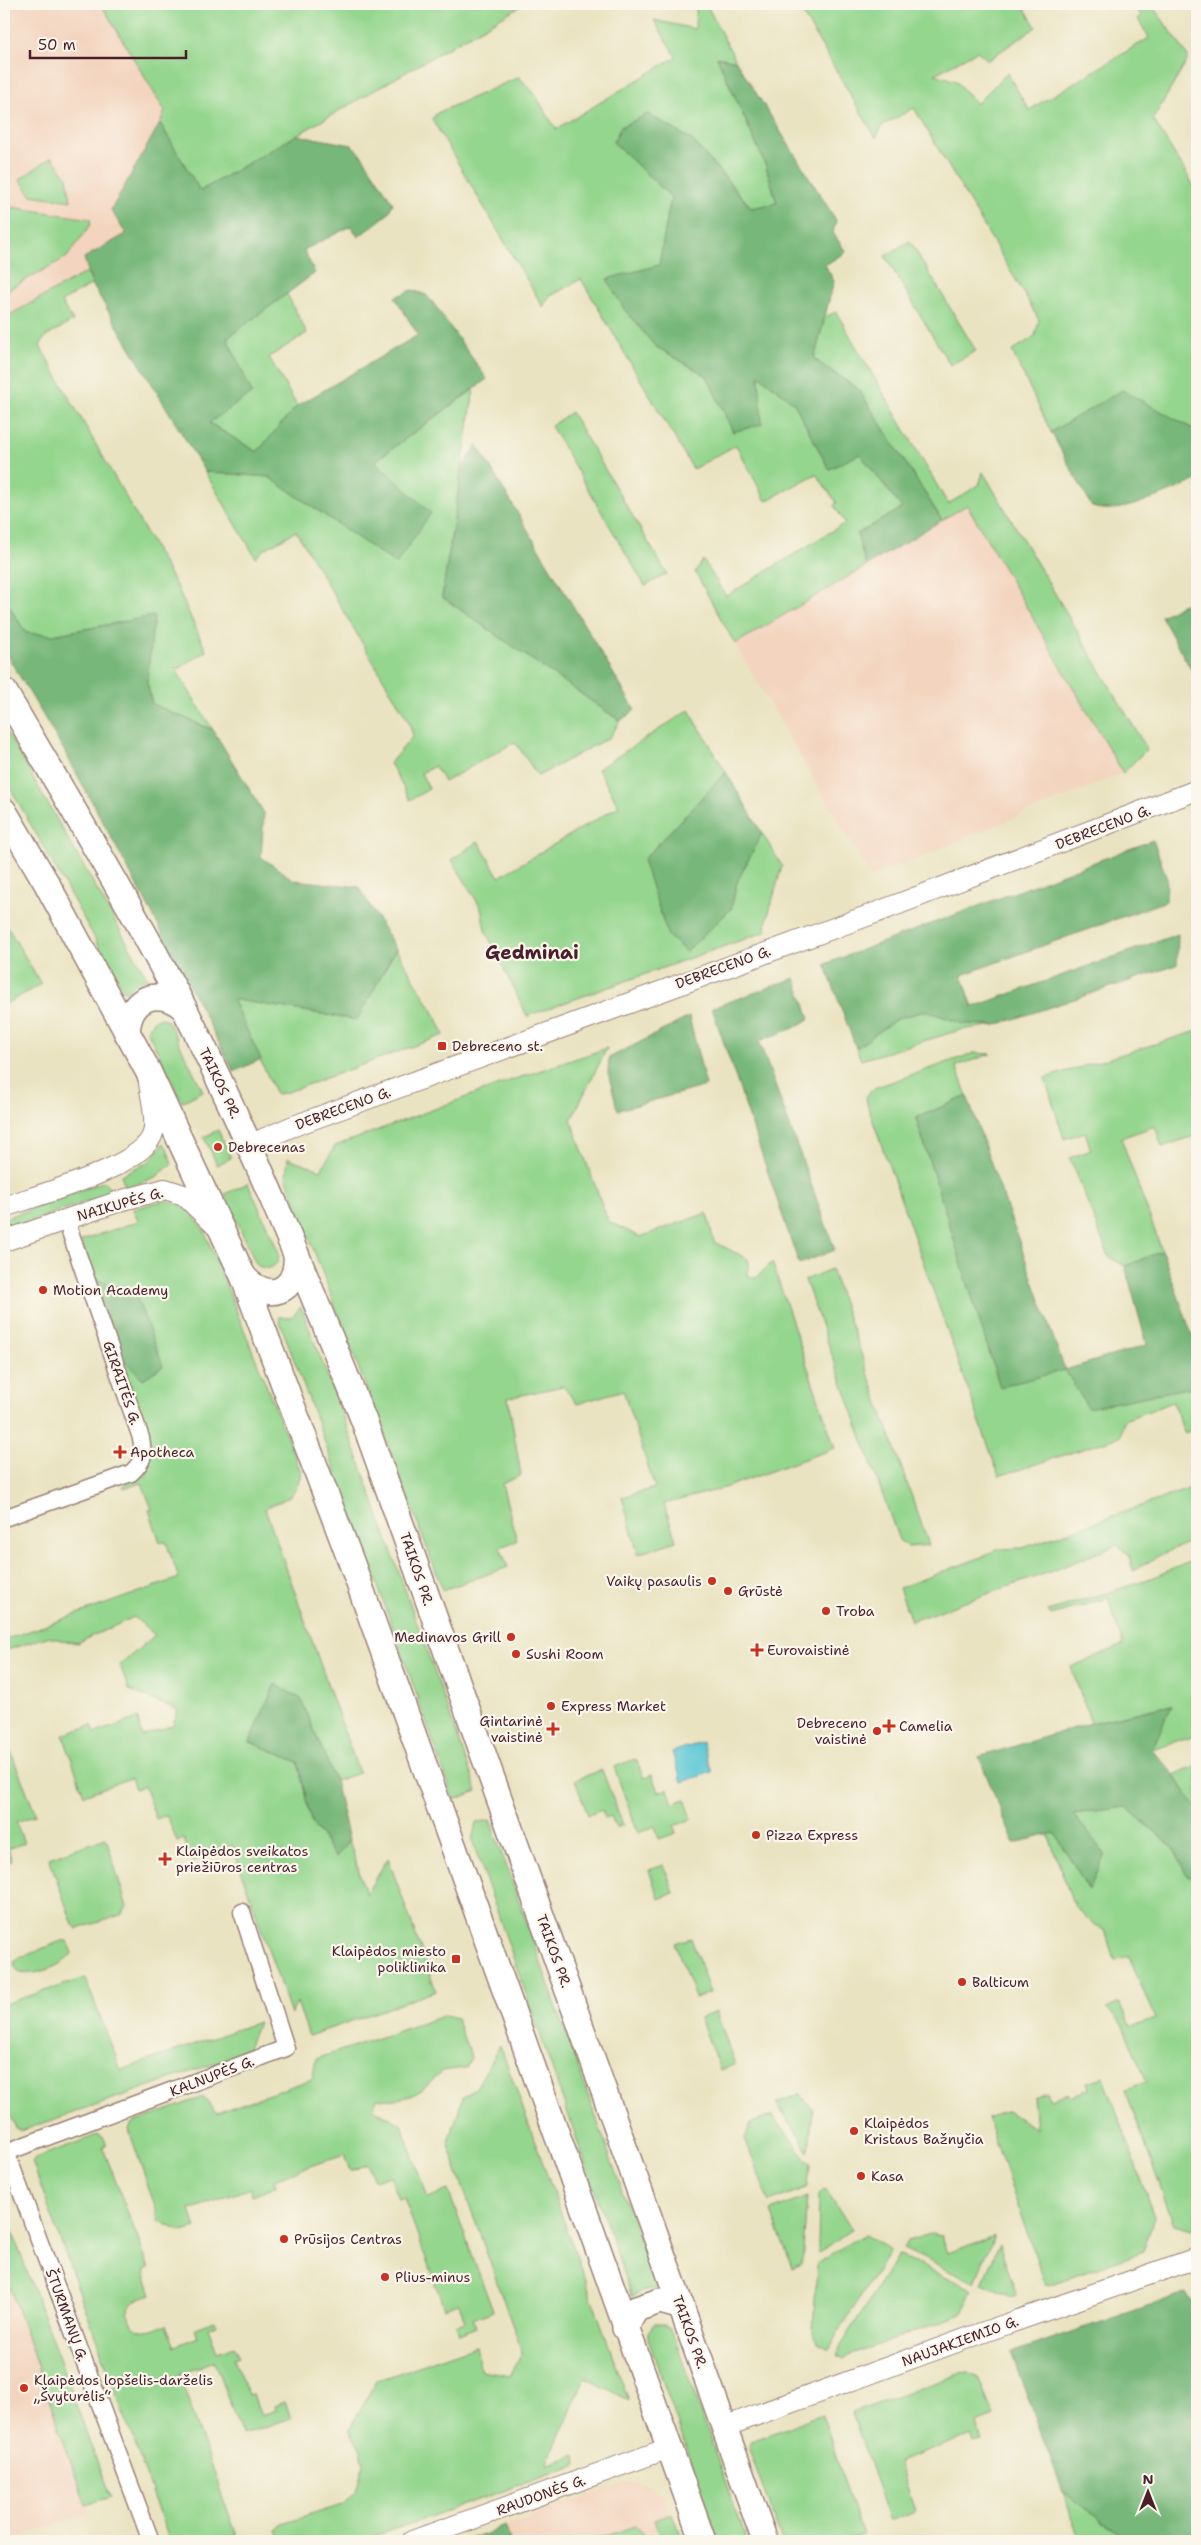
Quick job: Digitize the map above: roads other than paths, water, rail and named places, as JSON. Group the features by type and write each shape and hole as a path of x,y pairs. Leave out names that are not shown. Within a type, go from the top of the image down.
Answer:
{"main road":[{"name":"TAIKOS PR.","path":"4,691 100,856 184,1008 249,1144 296,1254 364,1421 682,2307 763,2539"},
{"path":"4,811 47,884 148,1071 224,1233 242,1276 352,1564 703,2541"},
{"path":"127,1033 128,1019 135,1007 146,999 160,996 173,1000 184,1008"},
{"path":"242,1276 252,1287 265,1292 280,1291 292,1282 298,1269 296,1254"},
{"path":"625,2328 636,2309 660,2301 682,2307"}],"street":[{"name":"DEBRECENO G.","path":"249,1144 300,1123 884,910 1197,790"},
{"path":"4,1207 109,1170 135,1156 147,1144 153,1133 154,1120 148,1071"},
{"name":"NAIKUPĖS G.","path":"4,1241 165,1189 184,1195 224,1233"},
{"name":"GIRAITĖS G.","path":"4,1518 131,1472 141,1464 144,1454 141,1438 66,1220"},
{"name":"KALNUPĖS G.","path":"5,2151 286,2048 242,1912"},
{"name":"ŠTURMANŲ G.","path":"5,2151 151,2541"},
{"name":"NAUJAKIEMIO G.","path":"724,2427 993,2329 1197,2258"},
{"name":"RAUDONĖS G.","path":"412,2541 669,2448"}],"water":[{"path":"702,1742 712,1772 682,1782 672,1752"}],"place":[{"name":"Debreceno st.","path":"442,1046"},
{"name":"Debrecenas","path":"218,1147"},
{"name":"Motion Academy","path":"43,1290"},
{"name":"Apotheca","path":"120,1452"},
{"name":"Vaikų pasaulis","path":"712,1581"},
{"name":"Grūstė","path":"728,1591"},
{"name":"Troba","path":"826,1611"},
{"name":"Medinavos Grill","path":"511,1637"},
{"name":"Eurovaistinė","path":"757,1650"},
{"name":"Sushi Room","path":"516,1654"},
{"name":"Express Market","path":"551,1706"},
{"name":"Camelia","path":"889,1726"},
{"name":"Gintarinė vaistinė","path":"553,1729"},
{"name":"Debreceno vaistinė","path":"877,1731"},
{"name":"Pizza Express","path":"756,1835"},
{"name":"Klaipėdos sveikatos priežiūros centras","path":"165,1859"},
{"name":"Klaipėdos miesto poliklinika","path":"456,1959"},
{"name":"Balticum","path":"962,1982"},
{"name":"Klaipėdos Kristaus Bažnyčia","path":"854,2131"},
{"name":"Kasa","path":"861,2176"},
{"name":"Prūsijos Centras","path":"284,2239"},
{"name":"Plius-minus","path":"385,2277"},
{"name":"Klaipėdos lopšelis-darželis „Švyturėlis“","path":"24,2388"}],"district":[{"name":"Gedminai","path":"532,952"}]}
